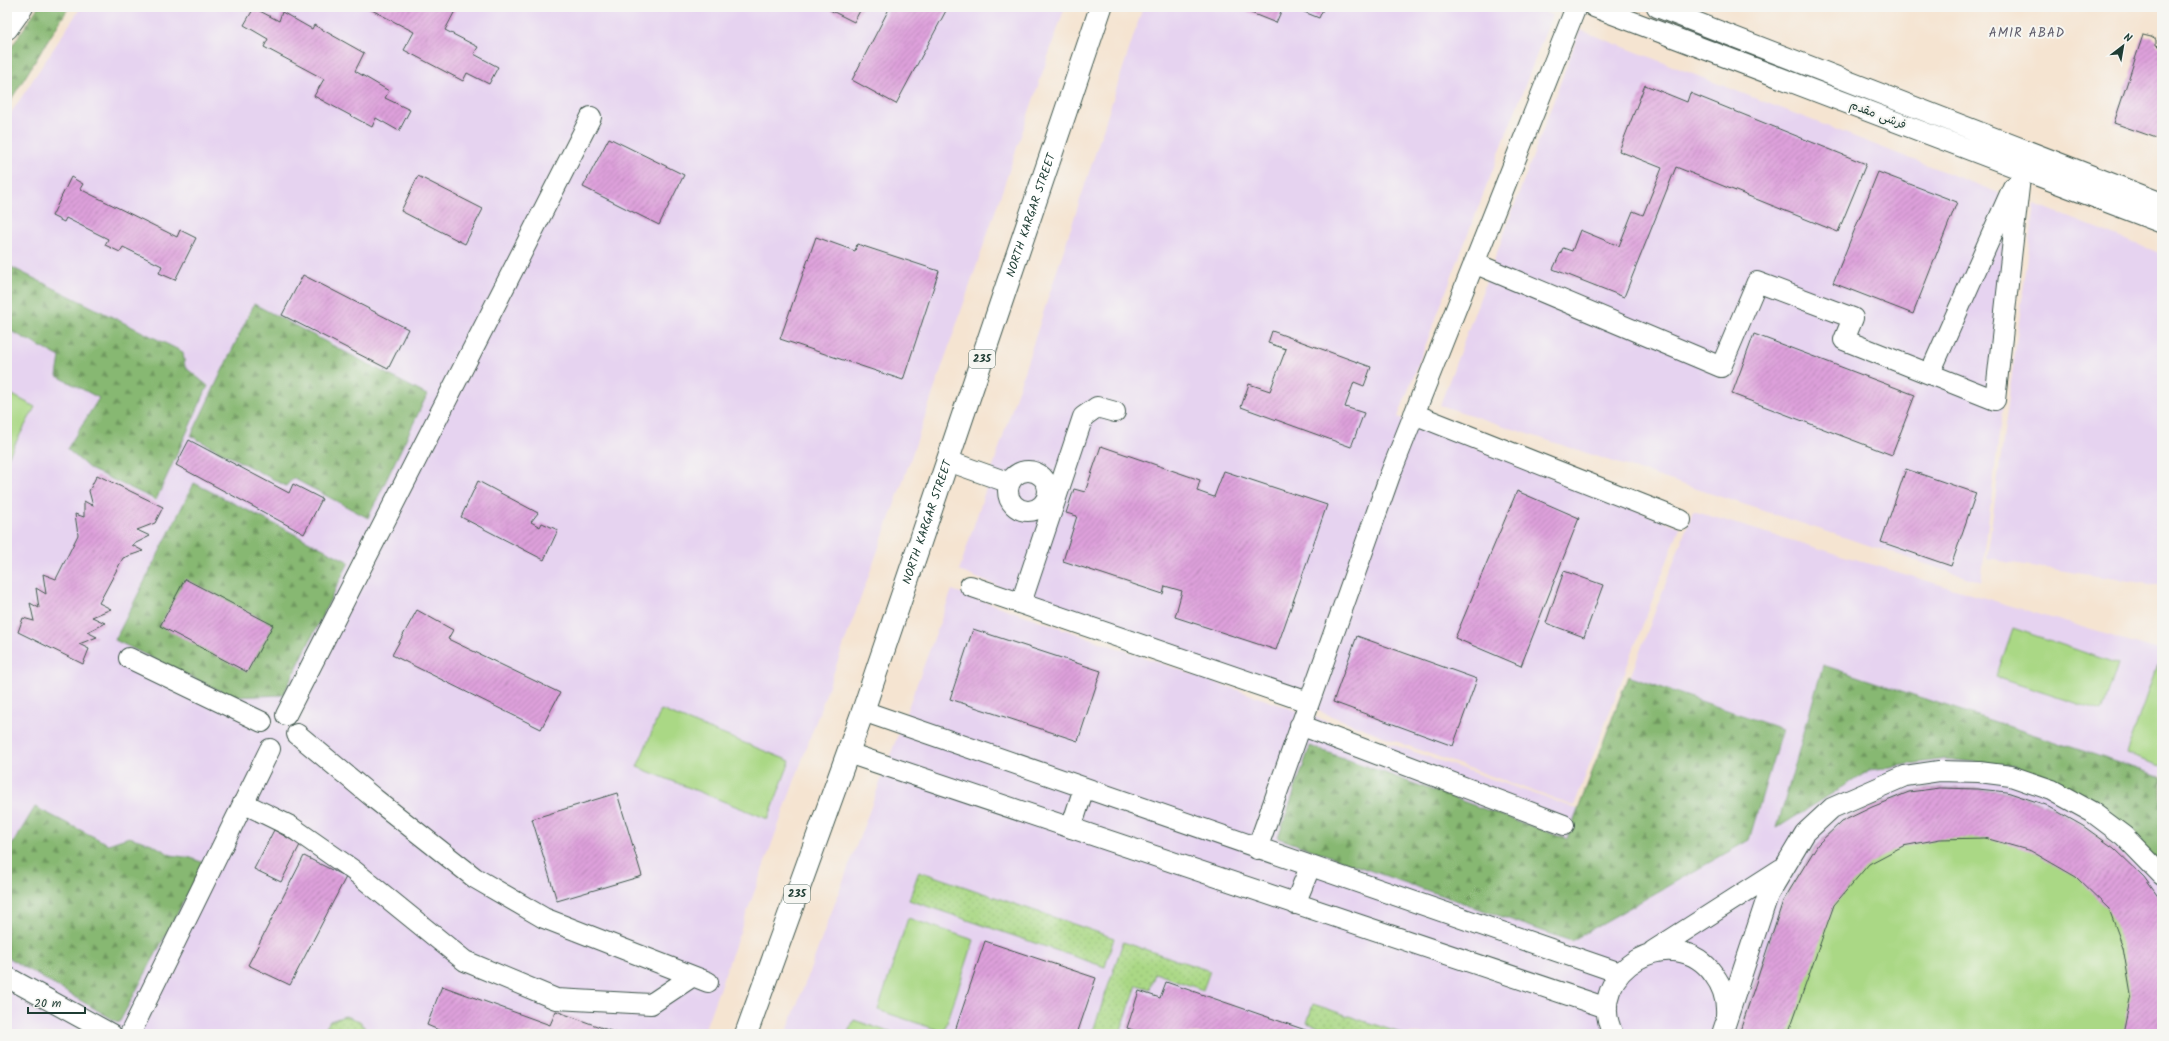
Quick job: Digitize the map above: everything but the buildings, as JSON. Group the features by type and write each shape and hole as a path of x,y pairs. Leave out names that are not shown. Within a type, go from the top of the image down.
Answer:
{"main road":[{"path":"7,28 22,7"},
{"name":"NORTH KARGAR STREET","path":"746,1034 863,711 1101,7"}],"street":[{"path":"1257,848 1390,475 1576,7"},
{"name":"فرشی مقدم","path":"1594,7 2162,223"},
{"name":"فرشی مقدم","path":"1657,7 2162,203"},
{"path":"286,716 591,117"},
{"path":"1474,263 1721,366 1757,282 1853,318 1844,340 1995,400 2021,169"},
{"path":"1930,373 2021,169"},
{"path":"1021,604 1051,498 1083,417 1097,407 1115,412"},
{"path":"1414,414 1681,520"},
{"path":"948,462 1010,483"},
{"path":"1032,472 1038,474 1047,484 1051,498 1034,510 1022,510 1011,502 1008,490 1010,483 1019,474 1032,472"},
{"path":"970,586 1308,702"},
{"path":"129,658 262,722"},
{"path":"863,711 1310,867 1620,973"},
{"path":"243,803 290,826 353,870 465,961 556,999 651,1004 701,979 544,918 475,878 375,799 297,734 294,722 286,716 272,714 262,722 259,734 261,740 270,749 282,751 288,749 292,745 297,734"},
{"path":"1300,725 1564,825"},
{"path":"130,1034 270,749"},
{"path":"848,753 1607,1008"},
{"path":"1723,1031 1768,895 1805,833 1832,808 1905,776 1947,772 2011,776 2052,790 2092,812 2124,836 2162,875"},
{"path":"1070,828 1084,788"},
{"path":"1296,904 1310,867"},
{"path":"1613,1034 1610,1027 1607,1008 1610,990 1620,973 1633,961 1652,952 1783,868"},
{"path":"1652,952 1672,951 1692,956 1709,968 1721,985 1727,1005 1723,1031"},
{"path":"7,977 111,1034"}],"shaded area":[{"path":"81,7 1065,7 904,478 703,1034 7,1034 7,119"},
{"path":"1143,7 1531,7 1552,15 1398,417 1680,527 1574,806 1411,747 959,571"},
{"path":"1580,30 2027,204 1981,582 1440,405"},
{"path":"2035,204 2162,254 2162,586 1987,559"},
{"path":"1693,511 2162,651 2162,1034 786,1034 952,590 1580,810"}],"green space":[{"path":"38,7 69,7 7,106 7,54"},
{"path":"7,265 183,352 185,367 208,386 156,500 90,469 67,449 99,398 57,376 60,357 7,329"},
{"path":"254,304 427,395 368,518 293,478 286,486 191,436"},
{"path":"7,392 35,407 7,459"},
{"path":"194,483 349,562 283,695 233,697 115,640"},
{"path":"2013,628 2118,664 2102,712 1996,677"},
{"path":"1823,665 2162,777 2162,867 2077,794 2014,766 1945,759 1870,770 1777,828"},
{"path":"2157,665 2162,667 2162,767 2126,754"},
{"path":"1628,676 1782,729 1749,840 1571,941 1278,838 1310,746 1567,839"},
{"path":"661,710 790,761 768,819 637,767"},
{"path":"1940,788 1978,789 2007,792 2046,805 2083,826 2114,848 2162,1034 1739,1034 1783,901 1818,844 1841,822 1872,807 1909,792"},
{"path":"35,807 108,844 129,837 152,844 171,855 191,858 204,863 119,1023 7,957 7,853"},
{"path":"919,871 1114,938 1105,967 909,900"},
{"path":"908,918 974,940 944,1032 878,1010"},
{"path":"1123,942 1210,971 1203,990 1155,973 1150,989 1137,985 1121,1030 1132,1034 1092,1034"},
{"path":"1313,1004 1403,1034 1326,1034 1327,1029 1307,1023"},
{"path":"345,1016 360,1021 369,1034 322,1034 330,1021"},
{"path":"854,1020 895,1034 847,1034"}],"district":[{"name":"AMIR ABAD","path":"2027,33"}]}
